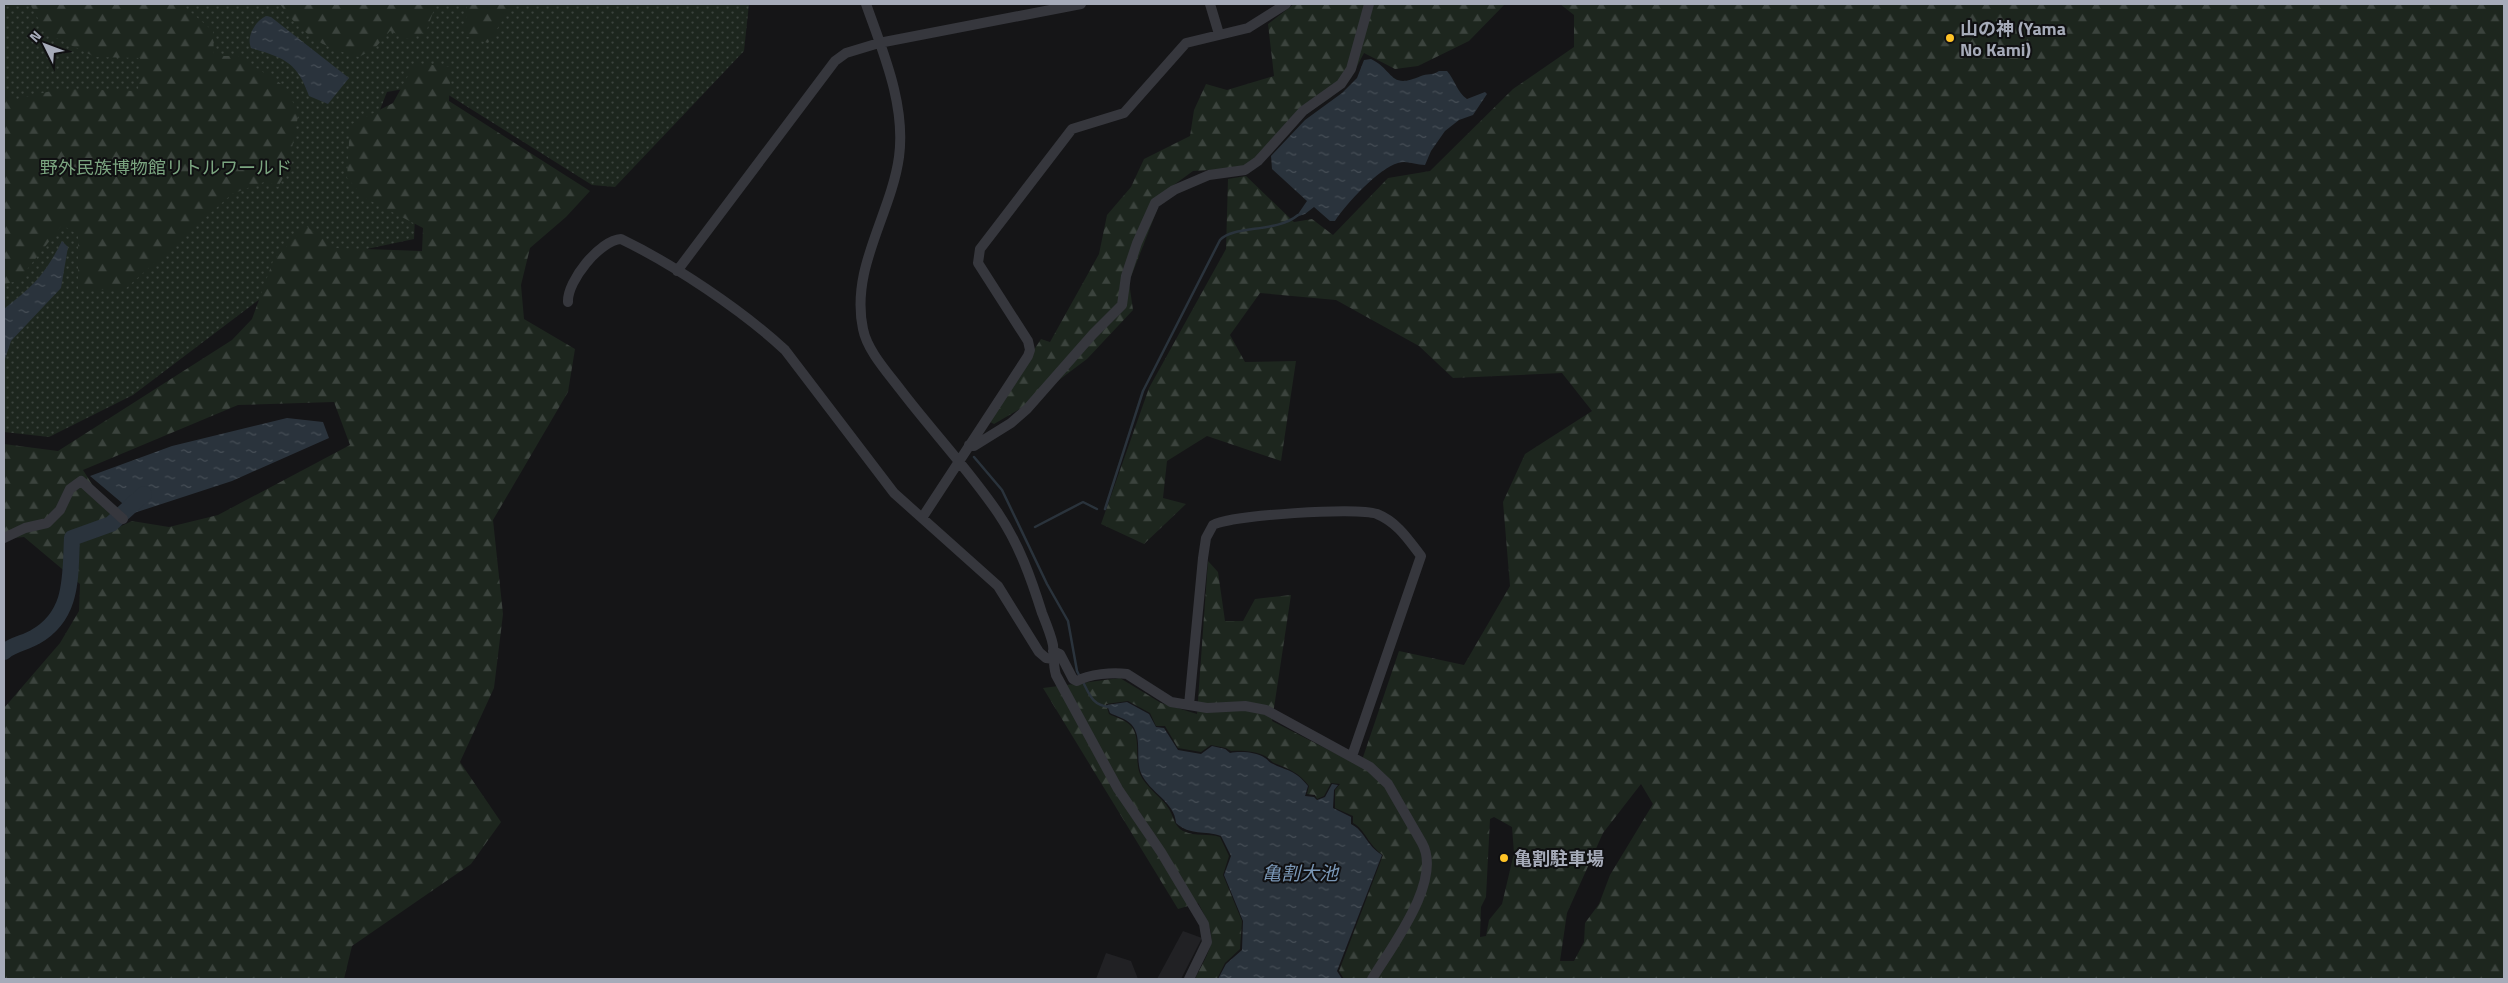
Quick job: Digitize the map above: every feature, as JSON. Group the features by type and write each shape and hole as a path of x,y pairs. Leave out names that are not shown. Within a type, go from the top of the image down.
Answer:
{"street":[{"path":"866,4 890,74 899,120 900,149 888,201 864,271 860,295 863,331 885,370 999,514 1018,546 1029,572 1053,655 1056,675 1094,747 1204,924 1207,942 1189,979"},
{"path":"677,272 835,61 846,53 879,43 1081,4"},
{"path":"1210,4 1219,34"},
{"path":"922,518 1028,356 1030,350 1028,341 978,263 980,249 1072,129 1124,113 1186,42 1248,28 1286,4"},
{"path":"969,445 974,446 1001,430 1027,409 1093,334 1122,305 1126,276 1137,243 1155,203 1174,190 1209,175 1245,170 1252,166 1303,111 1341,84 1351,69 1369,4"},
{"path":"568,302 570,288 596,252 612,240 621,240 634,246 677,272 765,331 784,350 894,492 998,586 1039,652 1046,658 1060,654 1073,679 1120,673 1127,674 1164,698 1189,705 1207,708 1252,707 1266,710 1370,767 1388,784 1427,851 1428,860 1424,887 1372,979"},
{"path":"4,538 25,528 48,523 60,510 70,489 81,481 123,520"},
{"path":"1189,705 1202,558 1206,538 1213,525 1228,520 1358,510 1376,514 1395,524 1421,556 1352,756"}],"shaded area":[{"path":"1183,931 1202,938 1181,979 1157,979"},
{"path":"1106,953 1131,961 1138,979 1096,979"}],"green space":[{"name":"野外民族博物館リトルワールド","path":"4,4 749,4 744,51 615,187 592,185 431,84 387,92 359,162 415,216 414,239 310,261 133,395 49,437 4,432"},
{"path":"30,4 186,4 186,8 213,31 214,56 238,56 280,83 299,111 288,169 278,187 267,181 232,194 124,290 78,289 78,235 62,225 18,281 4,284 4,90 13,100 60,89 138,91 140,58 95,57 46,33"},
{"path":"280,4 436,4 426,32 408,39 390,31 375,48 359,57 334,49 305,32"},
{"path":"467,4 513,4 488,43 465,36"},
{"path":"1294,4 1505,4 1469,41 1418,66 1395,69 1364,53 1351,78 1330,98 1305,115 1257,167 1193,171 1152,201 1157,210 1129,282 1133,310 1087,359 1023,407 994,424 988,421 1041,339 1050,342 1099,254 1107,215 1131,187 1144,159 1190,136 1194,110 1206,84 1227,90 1274,76 1268,24"},
{"path":"1560,4 2504,4 2504,979 1344,979 1339,971 1383,855 1374,847 1361,829 1353,823 1353,816 1335,808 1335,790 1340,784 1331,783 1324,796 1317,799 1315,795 1307,794 1309,786 1298,775 1274,763 1262,754 1248,751 1231,751 1211,745 1201,752 1178,748 1165,726 1156,726 1150,713 1128,701 1106,704 1109,714 1130,725 1134,730 1140,774 1146,784 1166,804 1178,827 1188,833 1220,837 1229,856 1223,875 1242,921 1240,949 1225,963 1217,979 1195,979 1206,957 1211,941 1209,925 1205,915 1198,903 1178,909 1043,688 1120,678 1161,703 1197,714 1208,561 1218,572 1225,621 1243,621 1255,599 1291,595 1272,721 1360,766 1399,651 1464,665 1510,586 1503,502 1525,454 1592,411 1562,373 1453,378 1419,346 1336,300 1260,293 1230,335 1245,362 1296,361 1281,461 1207,436 1167,461 1163,498 1186,504 1144,544 1101,524 1149,388 1226,249 1228,179 1246,176 1294,222 1312,219 1333,235 1388,178 1430,171 1513,89 1574,47 1574,15","holes":["1641,784 1653,804 1610,875 1599,904 1585,923 1584,942 1574,961 1560,961 1567,913 1603,833","1494,817 1512,827 1514,853 1502,904 1489,920 1486,936 1480,937 1481,907 1486,897 1490,819"]},
{"path":"415,63 451,67 449,101 590,191 566,217 530,248 521,285 524,319 575,349 568,392 493,520 503,614 494,688 460,762 501,822 471,864 352,946 344,979 4,979 4,708 60,643 79,611 80,584 24,537 4,539 4,444 58,451 232,340 252,319 273,261 306,226 336,248 422,251 423,228 365,198 347,178 350,125 393,103","holes":["334,402 350,445 218,515 169,527 132,521 119,527 83,470 238,405"]}],"water":[{"path":"266,16 271,17 349,78 328,104 309,96 300,76 288,63 273,55 251,48 252,30"},
{"path":"1371,59 1397,80 1411,80 1439,71 1447,71 1467,99 1485,92 1487,94 1473,115 1459,120 1445,131 1431,151 1425,165 1405,162 1390,166 1373,179 1347,205 1335,221 1330,221 1314,207 1305,214 1296,217 1307,201 1272,169 1271,156 1305,120 1342,93 1357,78 1364,60"},
{"path":"62,241 68,247 61,288 11,341 4,362 4,309 44,272"},
{"path":"287,418 323,422 329,438 232,481 134,513 90,476 172,446"},
{"name":"亀割大池","path":"1127,702 1149,714 1156,727 1164,728 1178,750 1201,754 1212,746 1225,749 1230,753 1258,754 1271,763 1299,776 1308,786 1305,796 1314,797 1317,800 1325,797 1332,784 1338,785 1334,790 1333,808 1351,817 1351,824 1360,830 1372,847 1382,855 1337,971 1342,979 1218,979 1226,964 1242,950 1243,921 1224,875 1231,856 1221,836 1187,830 1176,823 1175,816 1167,803 1145,780 1139,767 1138,741 1135,729 1131,724 1110,713 1107,705"}],"waterway":[{"path":"1105,509 1143,391 1220,240 1226,235 1235,232 1268,227 1289,221 1298,215"},
{"path":"974,457 1002,490 1047,584 1068,621 1077,671 1080,677"},
{"path":"4,652 35,637 48,628 57,618 63,606 70,580 72,538 111,524 144,494"},
{"path":"1035,527 1083,502 1097,509"},
{"path":"1083,682 1090,696 1096,702 1109,707"}],"place":[{"name":"山の神 (Yama No Kami)","path":"1950,38"},
{"name":"亀割駐車場","path":"1504,858"}]}
